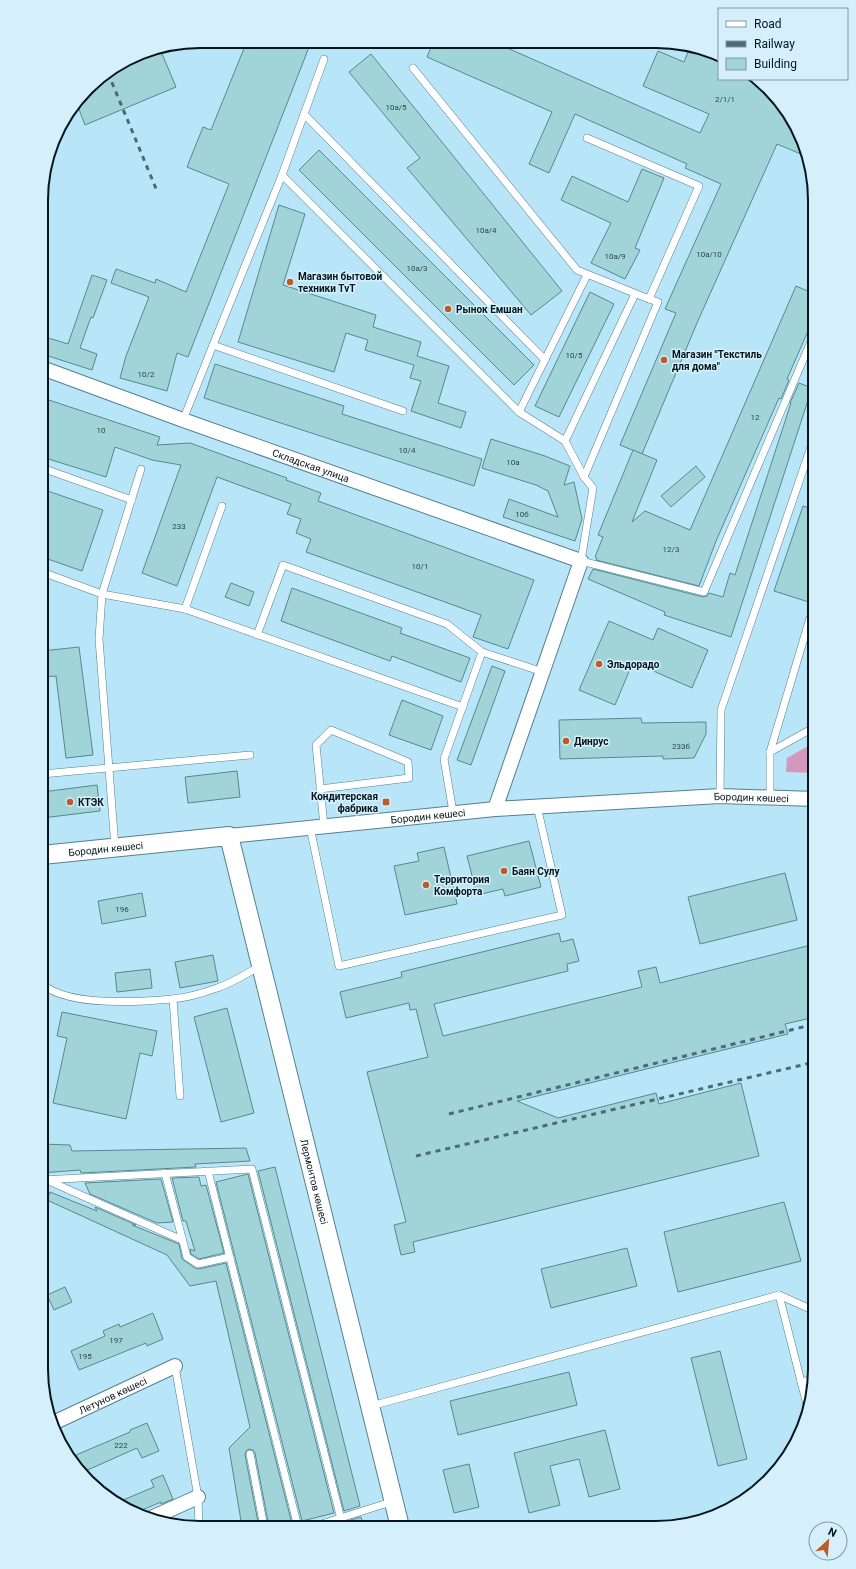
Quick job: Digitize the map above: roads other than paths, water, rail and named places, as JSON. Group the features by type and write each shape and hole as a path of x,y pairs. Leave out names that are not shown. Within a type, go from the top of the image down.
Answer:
{"street":[{"name":"Складская улица","path":"48,370 183,420 581,561"},
{"path":"495,809 581,561"},
{"name":"Бородин көшесі","path":"48,854 453,812 720,796 808,800"},
{"name":"Лермонтов көшесі","path":"229,836 399,1521"},
{"name":"Летунов көшесі","path":"57,1421 175,1366"},
{"path":"158,1515 198,1497"}],"lane":[{"path":"183,420 282,175 324,59"},
{"path":"413,68 577,270 658,302 584,477"},
{"path":"304,114 545,360"},
{"path":"587,138 699,186 649,299"},
{"path":"282,175 519,412 565,441 584,477 593,488 581,561 704,592 808,348"},
{"path":"519,412 587,275"},
{"path":"565,441 636,294"},
{"path":"213,346 403,410"},
{"path":"720,796 721,710 808,455"},
{"path":"115,847 99,639 102,594 141,469"},
{"path":"48,470 132,500"},
{"path":"185,609 222,506"},
{"path":"258,635 283,565 447,624 482,652 542,672"},
{"path":"48,574 102,594 185,609 462,707"},
{"path":"770,798 770,752 808,625"},
{"path":"453,812 444,759 482,652"},
{"path":"320,789 409,778 408,762 331,730 316,745 320,789 317,826 339,966 562,915 537,806"},
{"path":"770,752 808,731"},
{"path":"48,773 250,755"},
{"path":"48,987 57,993 105,1002 173,999 217,988 261,966"},
{"path":"173,999 180,1096"},
{"path":"48,1180 252,1169 341,1521"},
{"path":"208,1171 296,1521"},
{"path":"165,1173 182,1240 188,1257 198,1264 230,1257"},
{"path":"48,1182 182,1240"},
{"path":"371,1406 778,1296 808,1308"},
{"path":"778,1296 805,1398"},
{"path":"175,1366 198,1497 199,1521"},
{"path":"801,1382 808,1381"},
{"path":"250,1454 263,1521"},
{"path":"331,1521 394,1501"}],"railway":[{"path":"110,77 157,191"},
{"path":"449,1114 808,1026"},
{"path":"416,1156 808,1064"}],"place":[{"name":"Магазин бытовой техники TvT","path":"290,282"},
{"name":"Рынок Емшан","path":"448,309"},
{"name":"Магазин \"Текстиль для дома\"","path":"664,360"},
{"name":"Эльдорадо","path":"599,664"},
{"name":"Динрус","path":"566,741"},
{"name":"КТЭК","path":"70,802"},
{"name":"Кондитерская фабрика","path":"386,802"},
{"name":"Баян Сулу","path":"504,871"},
{"name":"Территория Комфорта","path":"426,885"}]}
